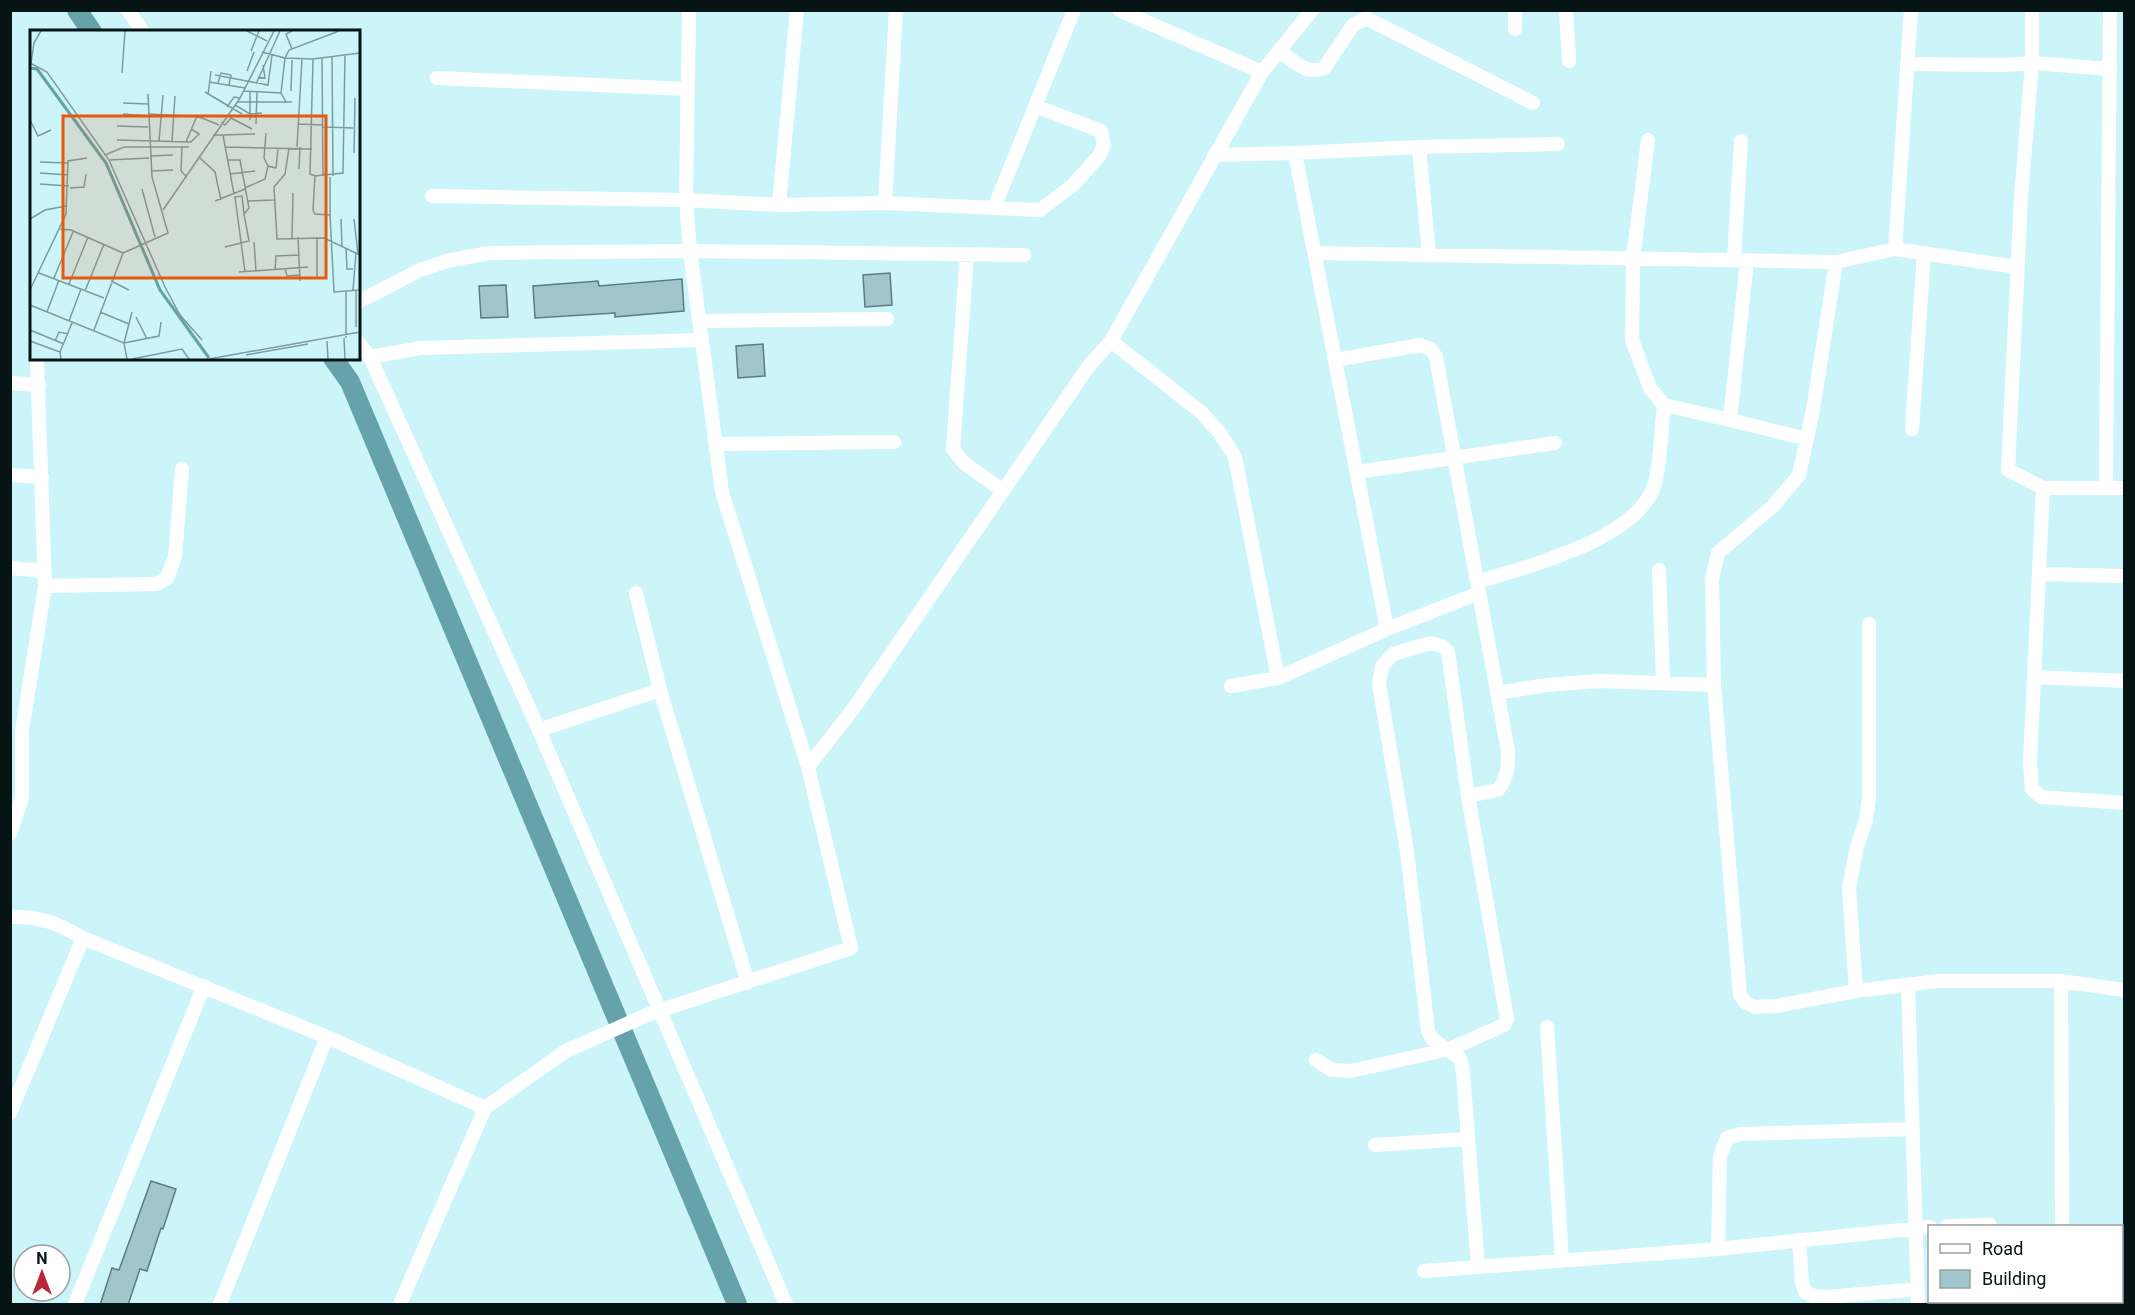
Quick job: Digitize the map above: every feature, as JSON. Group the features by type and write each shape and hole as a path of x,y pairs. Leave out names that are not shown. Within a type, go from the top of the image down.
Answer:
{"street":[{"path":"128,10 142,30"},
{"path":"400,1305 485,1108 566,1051 619,1027 655,1012 851,948 808,767 722,492 690,251 686,200 689,10"},
{"path":"779,205 797,10"},
{"path":"885,203 896,10"},
{"path":"994,208 1074,10"},
{"path":"1119,10 1262,72"},
{"path":"808,767 856,705 1088,367 1111,341 1262,72 1312,10"},
{"path":"1515,10 1515,29"},
{"path":"1566,10 1569,61"},
{"path":"1895,249 1911,10"},
{"path":"2032,10 2032,63 2017,267 2008,470 2043,488 2124,488"},
{"path":"2106,487 2117,88 2110,69 2110,10"},
{"path":"1279,51 1308,70 1317,71 1324,68 1353,24 1366,18 1533,103"},
{"path":"1907,64 2032,63 2110,69"},
{"path":"437,78 688,89"},
{"path":"432,196 686,200 779,205 885,203 1040,210 1073,185 1100,156 1104,145 1101,131 1035,106"},
{"path":"1648,140 1633,259 1632,340 1650,388 1664,405 1807,439"},
{"path":"1730,420 1741,261 1741,141"},
{"path":"1214,155 1558,144"},
{"path":"1419,147 1429,255"},
{"path":"1294,153 1387,629"},
{"path":"1315,253 1836,262 1895,249 2017,267"},
{"path":"360,301 420,270 450,260 490,253 690,251 1024,255"},
{"path":"1912,429 1924,253"},
{"path":"967,254 953,449 964,463 1003,491"},
{"path":"1836,262 1814,410 1799,474 1773,506 1718,553 1712,579 1714,684 1740,995 1745,1002 1755,1007 1776,1006 1856,991 1939,981 2061,981 2124,990"},
{"path":"699,321 887,319"},
{"path":"370,357 421,348 702,340"},
{"path":"1111,341 1202,412 1220,432 1235,457 1278,678"},
{"path":"360,344 370,357 539,730 655,1012 786,1305"},
{"path":"1336,360 1419,345 1431,349 1436,357 1508,751 1508,770 1498,790 1468,796"},
{"path":"10,834 22,798 16,732 45,586 38,360"},
{"path":"10,382 39,385"},
{"path":"1231,686 1278,678 1478,588 1608,534 1641,509 1655,484 1664,405"},
{"path":"716,444 894,442"},
{"path":"1357,472 1555,443"},
{"path":"45,586 156,584 167,578 175,557 182,469"},
{"path":"10,476 42,477"},
{"path":"2043,488 2030,762 2032,789 2041,797 2124,803"},
{"path":"10,568 45,571"},
{"path":"1659,570 1663,682"},
{"path":"2040,574 2124,576"},
{"path":"636,593 660,690 748,983"},
{"path":"1856,991 1849,888 1857,846 1866,820 1869,798 1869,624"},
{"path":"1316,1060 1332,1070 1351,1071 1450,1049 1504,1025 1507,1019 1472,829 1448,652 1442,646 1430,643 1393,654 1382,666 1379,684 1407,851 1428,1031 1433,1040 1450,1049 1460,1058 1463,1072 1478,1267"},
{"path":"2034,677 2124,681"},
{"path":"1497,693 1547,685 1599,681 1714,684"},
{"path":"539,730 660,690"},
{"path":"10,917 40,918 59,924 83,938 327,1037 485,1108"},
{"path":"10,1113 83,938"},
{"path":"2061,981 2062,1225"},
{"path":"1908,985 1912,1129 1923,1227 1918,1305"},
{"path":"75,1305 204,987"},
{"path":"1547,1027 1562,1261"},
{"path":"220,1305 327,1037"},
{"path":"1719,1249 1720,1156 1727,1138 1740,1134 1912,1129"},
{"path":"1375,1145 1467,1139"},
{"path":"1425,1271 1719,1249 1923,1227"},
{"path":"1799,1240 1802,1283 1806,1292 1814,1296 1827,1297 1918,1289"}],"building":[{"path":"890,273 892,305 865,307 863,275"},
{"path":"682,279 684,311 615,317 615,313 535,318 533,286 598,281 599,286"},
{"path":"506,285 508,317 481,318 479,286"},
{"path":"763,344 765,376 738,378 736,346"},
{"path":"151,1181 176,1189 147,1271 140,1269 128,1305 100,1305 112,1268 119,1270"}],"waterway":[{"path":"77,10 91,30"},
{"path":"334,360 350,382 737,1304"}]}
